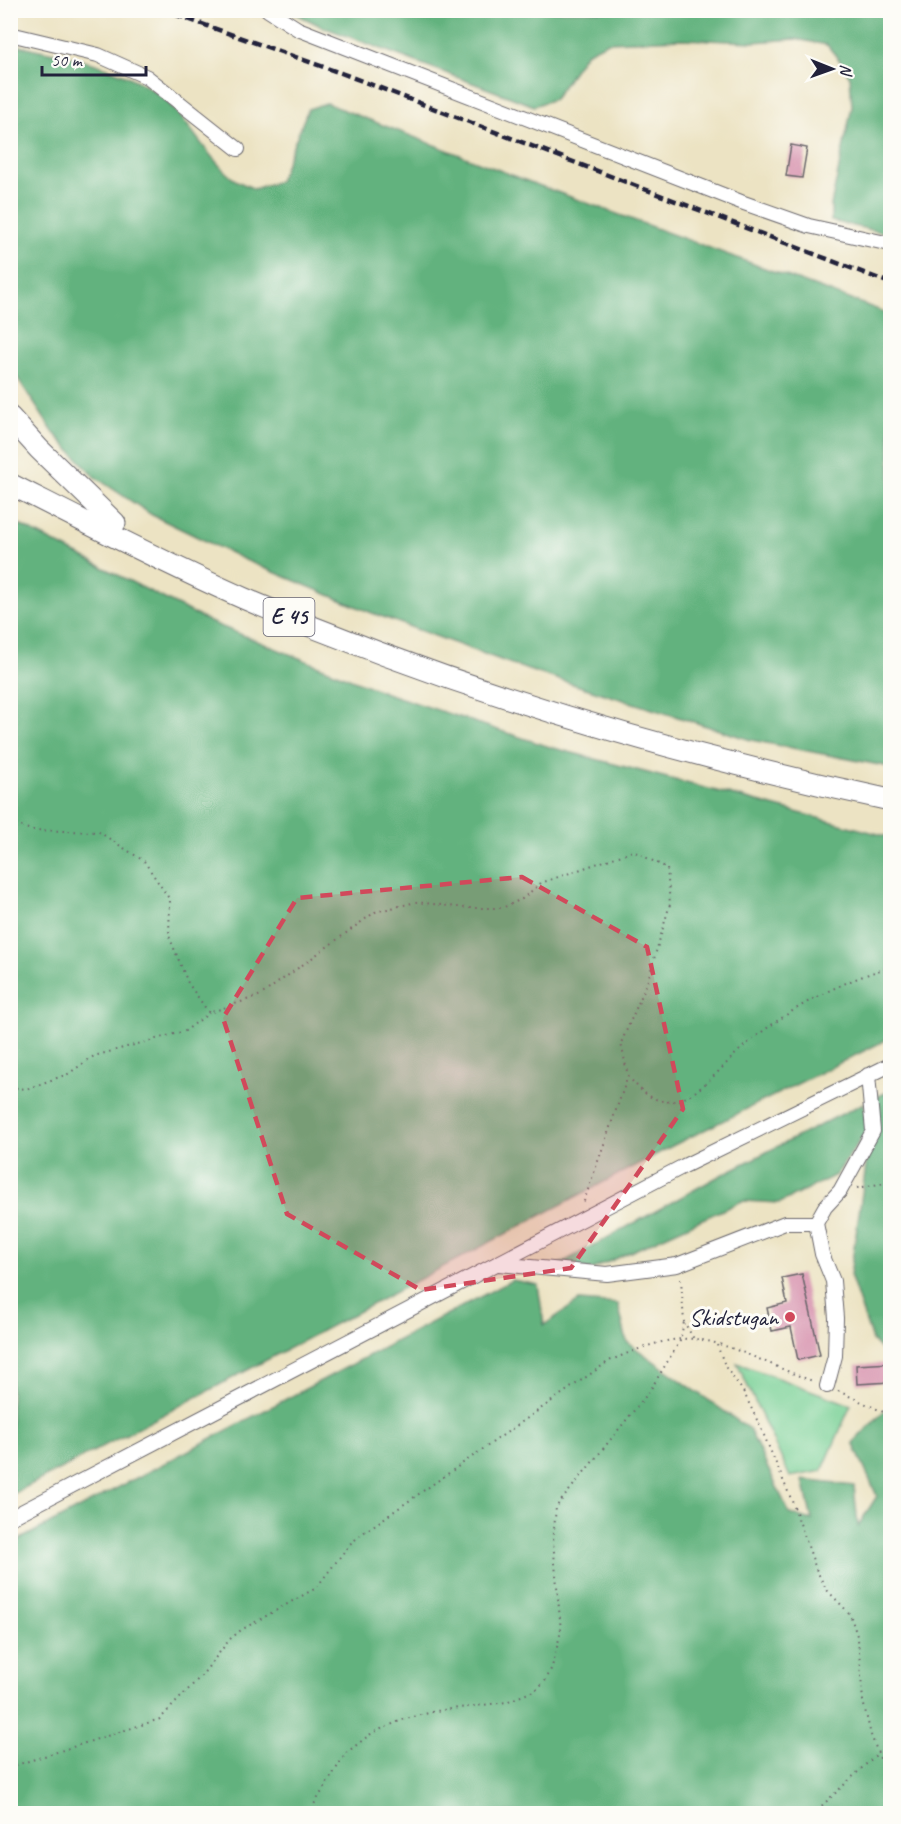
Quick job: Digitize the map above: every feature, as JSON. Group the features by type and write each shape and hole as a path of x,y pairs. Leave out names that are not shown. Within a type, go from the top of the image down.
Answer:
{"highway":[{"path":"10,417 39,449 115,523"},
{"name":"E 45","path":"10,470 115,523 323,616 497,681 679,737 891,786"},
{"name":"E 45","path":"10,484 166,562 242,597 491,694 676,750 757,771 891,800"}],"street":[{"path":"268,10 298,29 741,202 809,226 891,244"},
{"path":"10,34 98,55 147,77 238,149"},
{"path":"10,1518 586,1218 891,1065"},
{"path":"827,1386 835,1356 836,1318 833,1281 822,1254 816,1223 825,1207 840,1191 873,1131 868,1075"},
{"path":"499,1264 607,1274 677,1265 785,1223 816,1223"}],"path":[{"path":"10,822 31,830 99,832 144,861 170,900 169,936 188,983 209,1013"},
{"path":"10,1087 26,1089 68,1074 94,1056 185,1031 209,1013 261,995 375,912 416,902 466,908 502,908 522,899 541,883 633,851 667,868 670,904 646,983 621,1043 628,1076 644,1094 663,1100 679,1100 709,1081 742,1048 784,1014 822,994 891,968"},
{"path":"586,1218 583,1205 628,1076"},
{"path":"840,1191 891,1182"},
{"path":"309,1814 346,1753 372,1733 402,1720 436,1711 506,1702 536,1690 546,1680 552,1667 561,1631 553,1541 556,1506 649,1392 680,1341 684,1322 682,1282 677,1265"},
{"path":"684,1322 694,1339"},
{"path":"10,1767 160,1719 202,1675 230,1639 241,1630 316,1588 350,1544 363,1533 609,1361 643,1346 694,1339 717,1345 827,1386 891,1415"},
{"path":"717,1345 726,1368 743,1391 760,1426 792,1501 816,1569 826,1589 850,1614 858,1639 863,1701 878,1753 891,1785"},
{"path":"813,1814 878,1753"}],"highlighted area":[{"path":"522,877 647,947 683,1109 571,1268 421,1290 287,1214 223,1018 297,898"}],"green space":[{"path":"290,11 890,11 890,234 831,221 831,205 852,107 850,77 827,45 796,39 753,42 682,39 608,42 586,53 554,99 534,106 323,27"},
{"path":"10,44 94,63 153,90 184,121 221,168 235,180 254,189 279,181 308,109 326,103 535,184 890,314 890,767 751,740 528,670 372,613 245,560 152,515 95,477 53,432 11,368"},
{"path":"10,520 210,622 386,693 550,747 890,837 890,1038 674,1145 11,1495"},
{"path":"890,1091 890,1360 872,1340 850,1275 876,1097"},
{"path":"864,1103 867,1130 836,1175 780,1203 742,1201 591,1270 558,1265 721,1175"},
{"path":"512,1280 538,1285 544,1325 579,1301 618,1304 627,1342 749,1429 790,1514 812,1520 803,1480 854,1486 858,1526 877,1496 853,1443 884,1411 890,1414 890,1813 11,1813 11,1544"},
{"path":"737,1363 851,1405 822,1471 790,1477"}],"building":[{"path":"791,145 807,148 802,178 786,176"},
{"name":"Skidstugan","path":"802,1274 820,1355 798,1360 791,1327 772,1331 767,1308 787,1303 782,1278"},
{"path":"891,1363 891,1382 857,1384 856,1365"}],"railway":[{"path":"162,10 341,73 890,283"}],"place":[{"name":"Skidstugan","path":"790,1317"}]}
